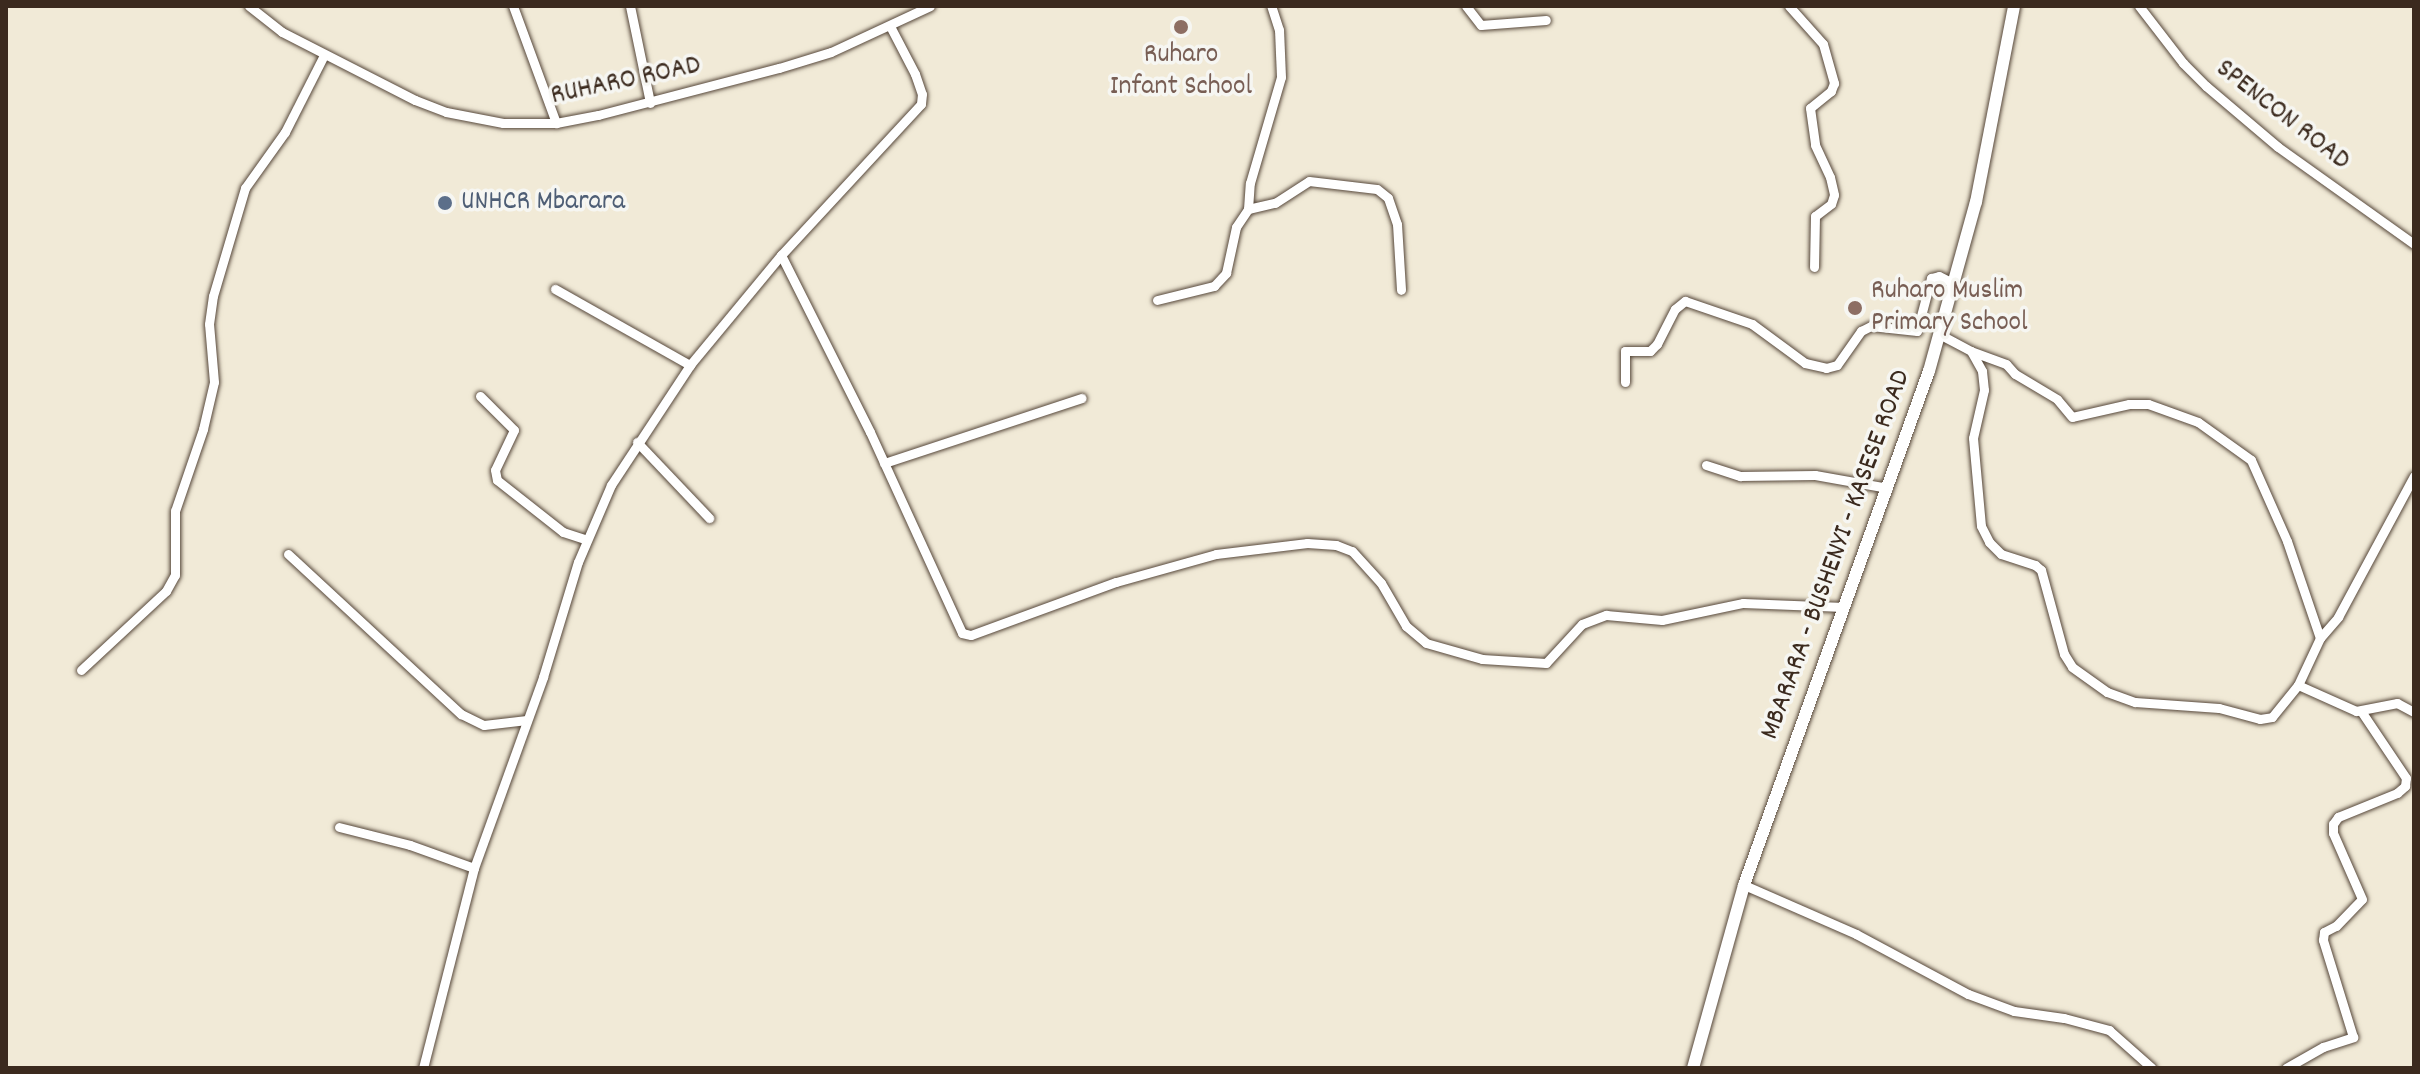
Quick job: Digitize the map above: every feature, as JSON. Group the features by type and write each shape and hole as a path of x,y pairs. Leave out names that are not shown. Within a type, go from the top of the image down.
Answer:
{"main road":[{"name":"MBARARA - BUSHENYI - KASESE ROAD","path":"1693,1068 1744,885 1888,488 1939,334 1976,202 2014,6"}],"street":[{"name":"RUHARO ROAD","path":"249,6 282,32 405,96 446,112 503,123 556,123 650,103 831,52 930,6"},
{"path":"513,6 556,123"},
{"path":"630,6 650,103"},
{"path":"1157,300 1214,286 1222,281 1236,227 1248,209 1250,183 1281,77 1279,30 1271,6"},
{"path":"1466,6 1481,25 1546,20"},
{"path":"1789,6 1823,44 1834,83 1831,91 1810,108 1815,145 1830,177 1834,195 1831,204 1815,216 1814,267"},
{"name":"SPENCON ROAD","path":"2139,6 2183,63 2206,86 2278,147 2414,244"},
{"path":"423,1068 474,868 587,540 611,485 690,365 781,255 921,104 922,94 915,74 890,26"},
{"path":"81,670 166,591 175,575 175,511 203,429 214,382 209,324 213,296 245,188 285,132 324,55"},
{"path":"1248,209 1275,203 1309,181 1377,189 1388,198 1397,224 1401,290"},
{"path":"781,255 884,463 958,628 968,635 1116,582 1216,554 1307,543 1336,545 1352,551 1381,583 1406,626 1426,643 1482,659 1546,663 1564,648 1582,624 1606,615 1662,620 1743,603 1844,607"},
{"path":"1625,382 1625,351 1650,351 1675,309 1685,301 1752,324 1805,363 1826,368 1837,365 1861,331 1871,326 1917,331 1931,278 1939,276 1953,283"},
{"path":"555,289 690,365"},
{"path":"1939,334 1971,351 2006,364 2015,374 2057,399 2072,417 2129,404 2148,404 2198,422 2239,448 2251,460 2263,481 2320,638"},
{"path":"1971,351 1982,371 1984,390 1973,438 1981,526 1989,542 2001,554 2035,565 2041,570 2064,654 2072,667 2107,692 2135,702 2219,708 2260,719 2272,717 2298,685 2320,638 2338,617 2414,476"},
{"path":"480,396 514,430 495,470 497,480 563,532 587,540"},
{"path":"884,463 1082,398"},
{"path":"637,442 709,518"},
{"path":"1706,465 1740,476 1815,475 1888,488"},
{"path":"288,554 461,714 484,725 527,720"},
{"path":"2298,685 2339,705 2361,711 2397,703 2414,712"},
{"path":"2286,1068 2323,1047 2353,1037 2323,940 2324,932 2336,926 2362,899 2333,833 2333,824 2338,817 2397,793 2405,786 2406,778 2361,711"},
{"path":"339,827 410,845 474,868"},
{"path":"1744,885 1856,934 1968,994 2014,1011 2064,1018 2109,1030 2152,1068"}],"place":[{"name":"Ruharo Infant School","path":"1181,27"},
{"name":"UNHCR Mbarara","path":"445,203"},
{"name":"Ruharo Muslim Primary School","path":"1855,308"}]}
